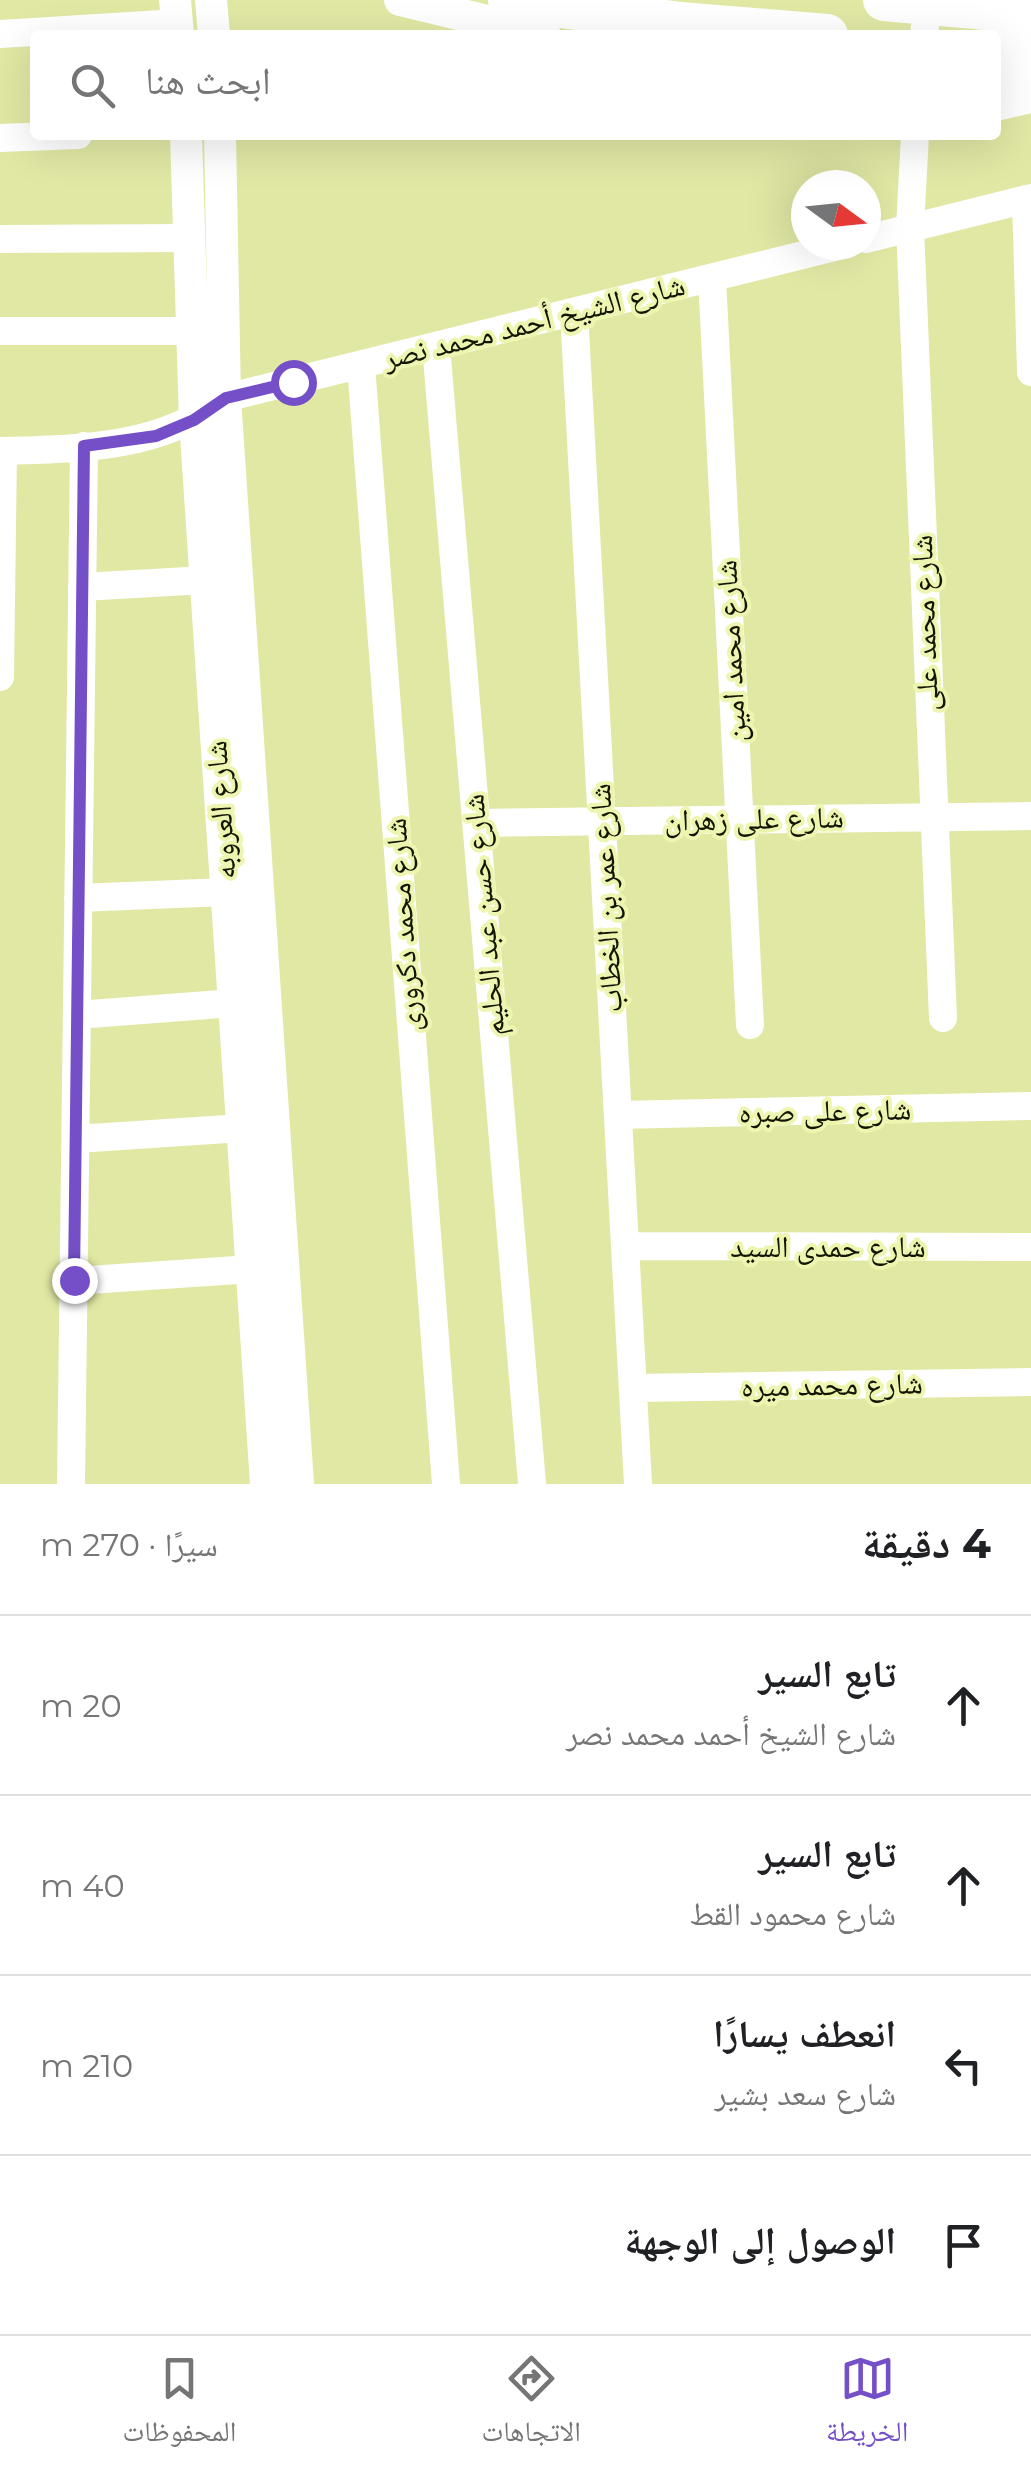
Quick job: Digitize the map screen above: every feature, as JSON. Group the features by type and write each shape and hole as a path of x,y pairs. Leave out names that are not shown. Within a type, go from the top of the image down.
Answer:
{"main road":[{"path":"509,0 680,23 766,30"},
{"path":"884,0 1031,13"},
{"path":"1001,50 1031,53"}],"street":[{"path":"212,0 214,30"},
{"path":"400,0 524,30"},
{"path":"925,30 928,0"},
{"path":"47,30 177,19"},
{"path":"0,34 30,31"},
{"path":"1001,76 1031,78"},
{"path":"1001,106 1031,99"},
{"path":"0,138 30,137"},
{"name":"شارع العروبه","path":"186,140 194,420 266,1484"},
{"name":"شارع العروبه","path":"220,140 226,398 298,1484"},
{"name":"شارع محمد على","path":"916,140 910,228 943,1018"},
{"path":"881,235 1028,198 1031,372"},
{"path":"0,239 190,238"},
{"name":"شارع الشيخ أحمد محمد نصر","path":"226,398 791,258"},
{"name":"شارع محمد امين","path":"712,278 750,1024"},
{"name":"شارع عمر بن الخطاب","path":"574,312 638,1484"},
{"path":"0,332 192,331"},
{"name":"شارع حسن عبد الحليم","path":"436,346 532,1484"},
{"name":"شارع محمد دكرورى","path":"360,365 446,1484"},
{"path":"0,677 2,451 135,441 194,420 226,398"},
{"path":"71,1484 84,446"},
{"path":"82,587 205,580"},
{"name":"شارع على زهران","path":"476,823 1031,816"},
{"path":"78,898 226,892"},
{"path":"77,1015 234,1003"},
{"name":"شارع على صبره","path":"618,1115 1031,1106"},
{"path":"76,1140 242,1128"},
{"name":"شارع حمدى السيد","path":"625,1246 1031,1247"},
{"path":"74,1280 252,1269"},
{"name":"شارع محمد ميره","path":"633,1388 1031,1382"}],"route":[{"path":"74,1280 84,446 135,441 176,430 226,398 293,382"}]}
